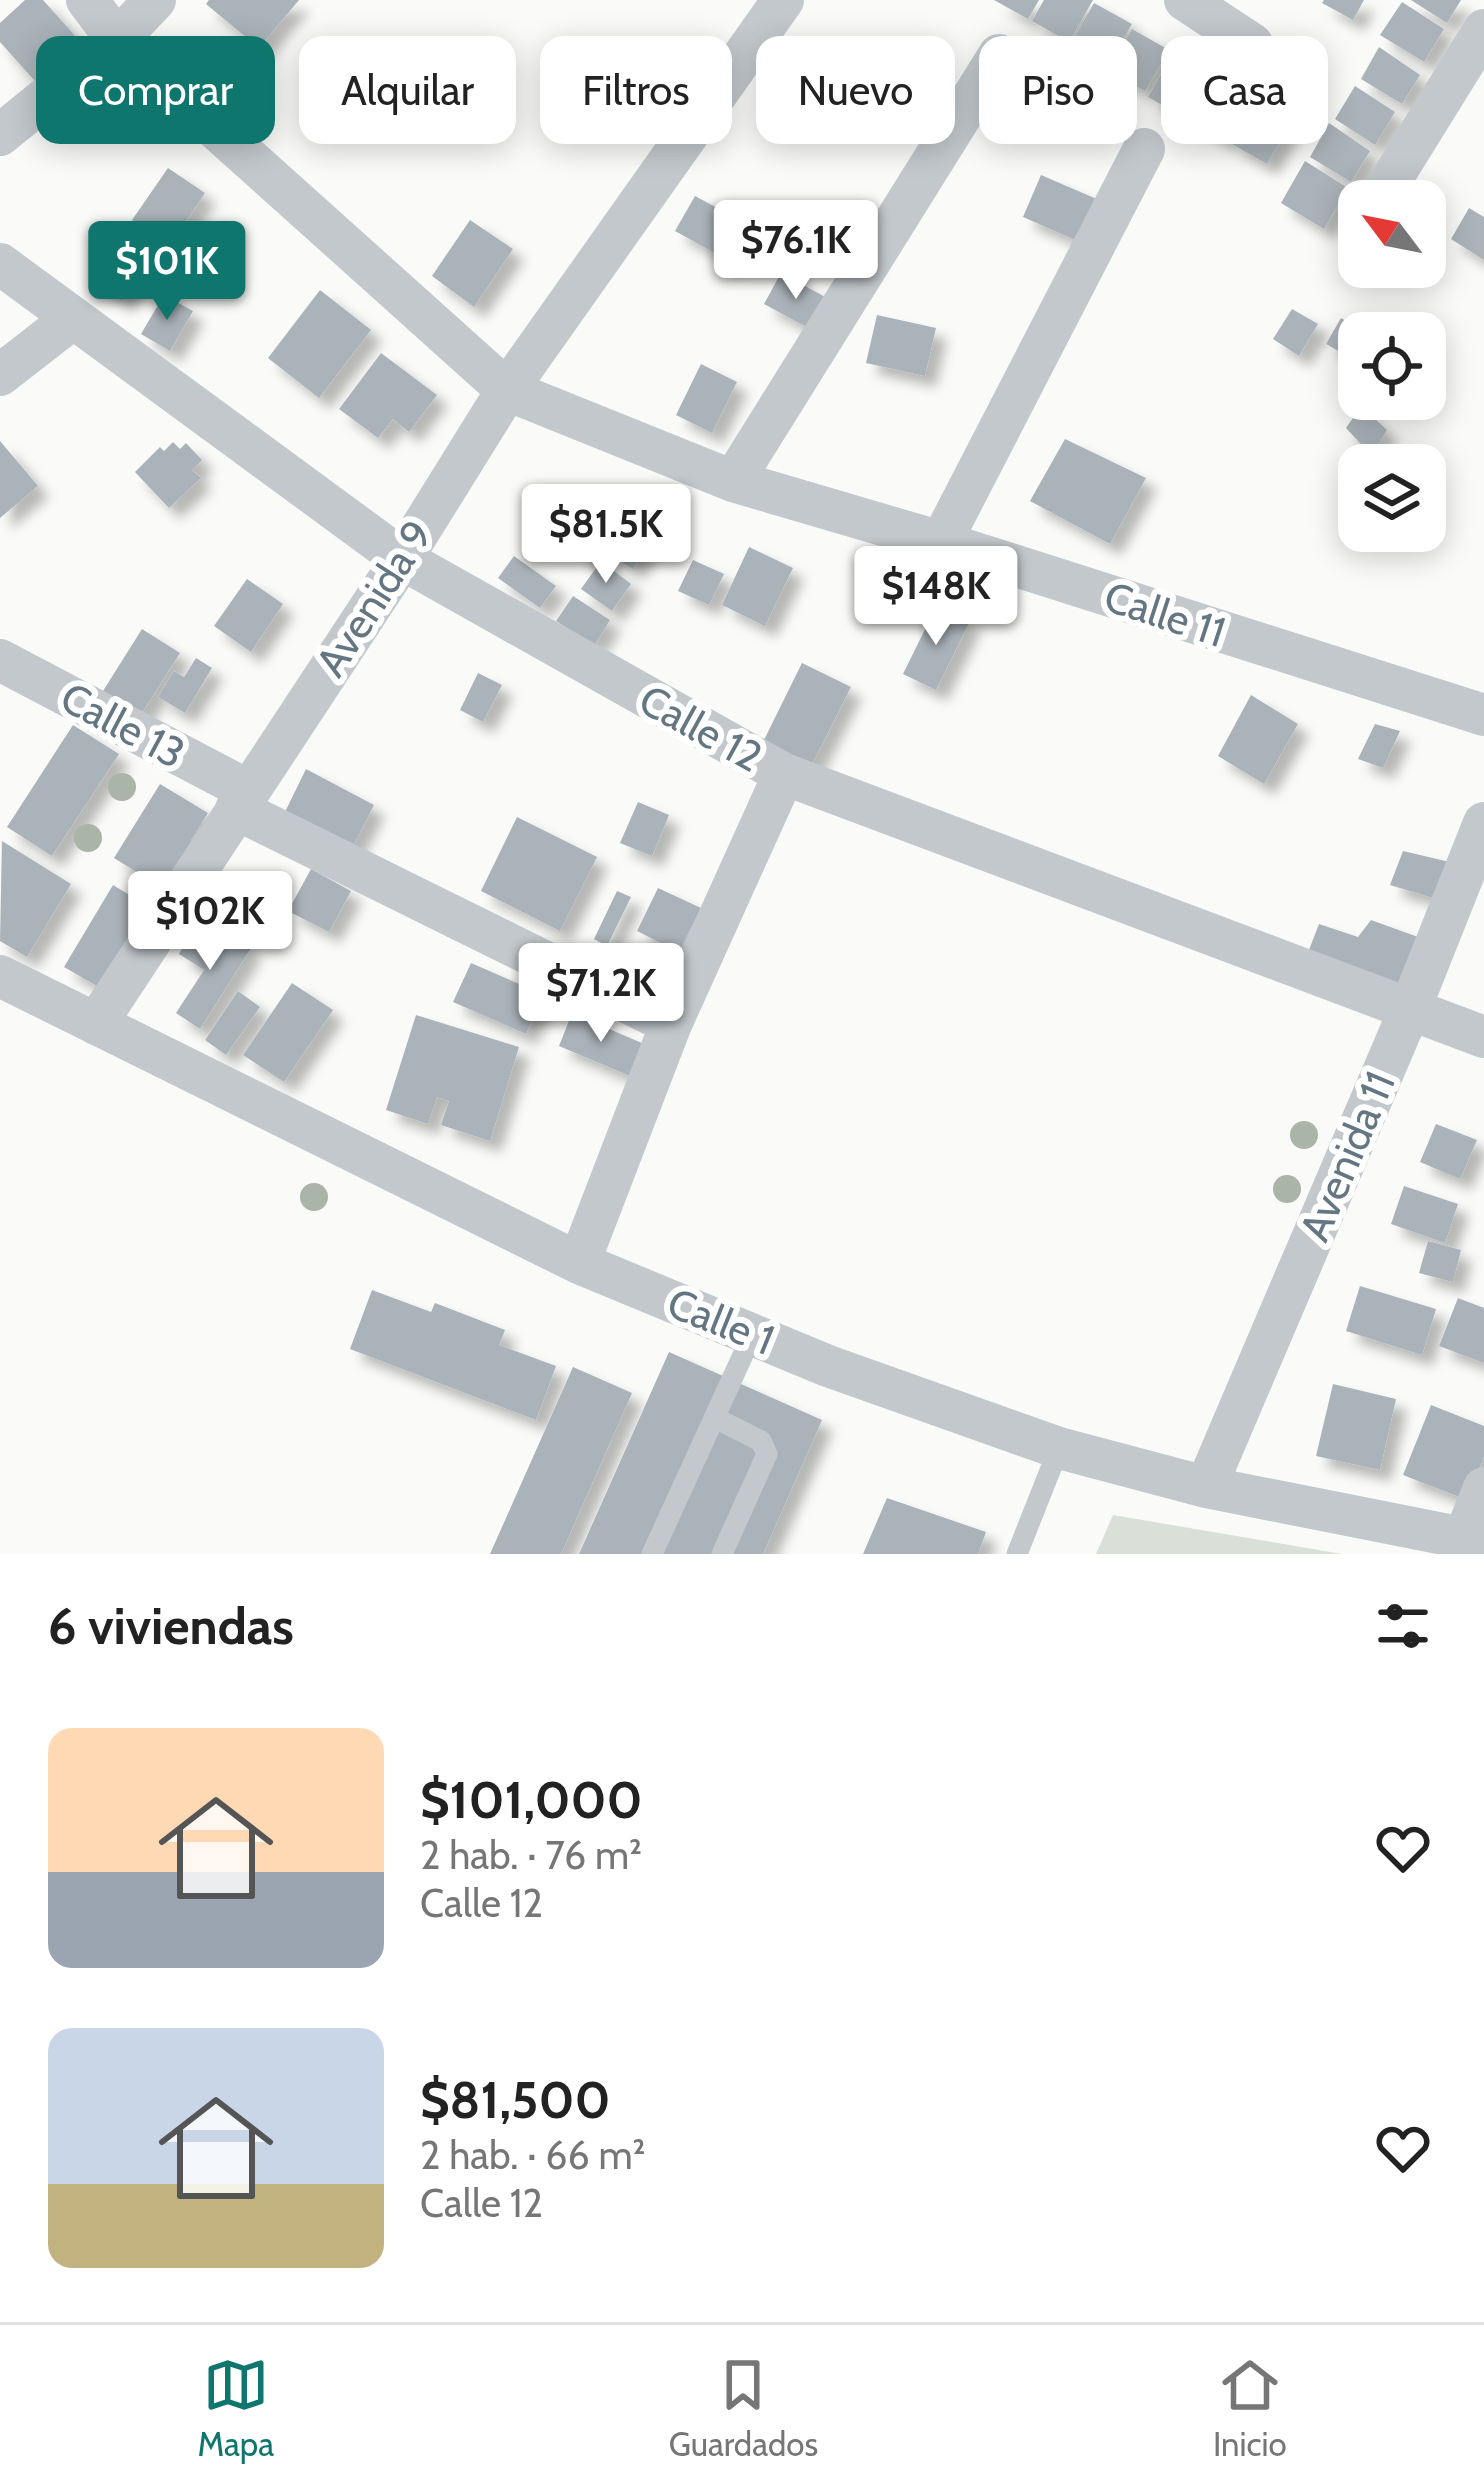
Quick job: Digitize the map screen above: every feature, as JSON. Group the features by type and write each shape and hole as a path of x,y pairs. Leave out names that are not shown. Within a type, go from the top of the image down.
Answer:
{"street":[{"path":"87,0 114,36"},
{"path":"121,36 154,0"},
{"name":"Avenida 9","path":"96,1024 402,560 507,390 783,0"},
{"path":"1185,0 1240,36"},
{"path":"1391,180 1484,30"},
{"path":"734,481 979,86"},
{"path":"0,135 36,106"},
{"path":"233,144 507,390"},
{"path":"941,542 1144,149"},
{"name":"Calle 12","path":"0,264 402,560 784,774 1484,1037"},
{"path":"0,375 72,319"},
{"name":"Calle 11","path":"507,390 734,481 1484,715"},
{"name":"Calle 13","path":"0,660 241,800 671,1024"},
{"path":"579,1264 671,1024 784,774"},
{"name":"Avenida 11","path":"1206,1487 1484,824"},
{"name":"Calle 1","path":"0,976 579,1264 829,1366 1059,1448 1206,1487 1474,1544"},
{"path":"1474,1544 1484,1488"}],"lane":[{"path":"652,1554 753,1333"},
{"path":"715,1418 761,1441 767,1454 722,1554"},
{"path":"1017,1554 1059,1448"}],"shaded area":[{"path":"1113,1515 1342,1554 1096,1554"}],"building":[{"path":"25,0 43,0 75,36 36,36 36,82 0,42 0,23"},
{"path":"209,0 299,0 269,36 245,36 206,4"},
{"path":"994,0 1039,0 1028,19"},
{"path":"1044,0 1093,0 1072,36 1058,36 1032,21"},
{"path":"1364,0 1353,20 1322,3"},
{"path":"1411,0 1461,0 1447,23"},
{"path":"1402,2 1444,29 1424,62 1380,35"},
{"path":"1094,3 1132,24 1125,36 1075,36"},
{"path":"1132,29 1161,45 1161,64 1145,91 1137,87 1137,36 1128,36"},
{"path":"1379,47 1420,75 1402,104 1361,79"},
{"path":"1161,74 1161,104 1148,97"},
{"path":"1355,86 1395,112 1375,145 1335,119"},
{"path":"1328,125 1370,151 1352,180 1310,157 1317,144 1328,144"},
{"path":"1232,144 1278,144 1267,164"},
{"path":"1305,161 1338,182 1338,205 1324,229 1281,203"},
{"path":"168,168 205,193 170,245 132,220"},
{"path":"1041,175 1099,200 1080,242 1023,217"},
{"path":"695,196 751,226 731,262 675,231"},
{"path":"1469,208 1484,217 1484,260 1451,239"},
{"path":"470,220 513,249 474,307 432,276"},
{"path":"125,238 152,256 122,301 95,283"},
{"path":"781,273 829,299 812,330 764,304"},
{"path":"320,290 371,330 319,398 268,358"},
{"path":"164,295 193,311 170,351 141,334"},
{"path":"1292,309 1318,324 1299,356 1273,339"},
{"path":"877,315 936,328 925,376 866,363"},
{"path":"1338,323 1338,351 1326,344"},
{"path":"381,353 437,395 409,432 393,419 378,438 339,409"},
{"path":"701,364 737,382 712,433 676,415"},
{"path":"1351,420 1376,420 1387,430 1379,444 1361,444 1346,428"},
{"path":"1065,439 1146,478 1110,544 1030,501"},
{"path":"0,441 38,486 0,518"},
{"path":"173,442 180,449 186,443 202,460 192,470 201,478 169,508 135,472 160,447 164,451"},
{"path":"557,495 583,514 571,532 544,512"},
{"path":"620,526 648,543 633,569 604,552"},
{"path":"589,530 603,541 590,558 576,547"},
{"path":"749,547 793,568 765,626 722,605"},
{"path":"514,556 556,586 540,608 498,578"},
{"path":"693,560 724,574 709,605 678,591"},
{"path":"601,561 631,584 612,611 581,589"},
{"path":"247,579 283,604 251,652 214,626"},
{"path":"573,596 610,620 594,646 556,621"},
{"path":"937,605 970,621 936,690 903,674"},
{"path":"142,629 180,653 140,716 103,691"},
{"path":"196,658 212,668 185,713 158,697 174,671 184,677"},
{"path":"802,663 851,687 810,768 762,744"},
{"path":"478,673 502,685 483,722 460,710"},
{"path":"1251,695 1298,724 1264,784 1218,756"},
{"path":"1375,724 1400,731 1383,768 1358,759"},
{"path":"73,725 119,754 52,856 7,827"},
{"path":"306,769 374,805 350,852 282,818"},
{"path":"160,784 208,813 191,840 205,848 175,896 114,858"},
{"path":"638,802 669,815 652,856 620,843"},
{"path":"517,817 597,857 560,931 481,891"},
{"path":"2,841 71,884 27,957 0,941"},
{"path":"1403,851 1458,864 1443,901 1390,885"},
{"path":"311,869 351,891 329,932 288,911"},
{"path":"113,885 151,908 102,989 64,967"},
{"path":"658,888 701,908 679,952 637,931"},
{"path":"617,891 631,897 607,946 594,939"},
{"path":"1371,920 1429,941 1409,997 1305,960 1319,924 1358,937"},
{"path":"195,927 220,943 227,933 251,948 200,1029 176,1013 204,970 179,954"},
{"path":"471,963 544,995 526,1034 453,1002"},
{"path":"292,983 333,1010 284,1082 243,1055"},
{"path":"238,991 260,1007 226,1055 205,1040"},
{"path":"572,1013 644,1044 630,1076 559,1046"},
{"path":"416,1015 519,1047 490,1141 441,1125 449,1101 437,1097 428,1124 386,1110"},
{"path":"1436,1124 1477,1140 1460,1179 1420,1162"},
{"path":"1404,1186 1458,1204 1445,1243 1391,1224"},
{"path":"1428,1241 1461,1250 1453,1282 1419,1273"},
{"path":"1360,1286 1436,1309 1422,1355 1346,1331"},
{"path":"372,1290 431,1312 435,1303 505,1330 499,1345 556,1366 536,1420 350,1349"},
{"path":"1458,1298 1484,1308 1484,1363 1439,1346"},
{"path":"669,1352 822,1420 763,1554 579,1554"},
{"path":"573,1367 632,1393 561,1554 490,1554"},
{"path":"1333,1384 1396,1399 1380,1470 1316,1456"},
{"path":"1431,1405 1484,1426 1484,1456 1467,1500 1403,1475"},
{"path":"887,1498 986,1532 978,1554 863,1554"}]}
